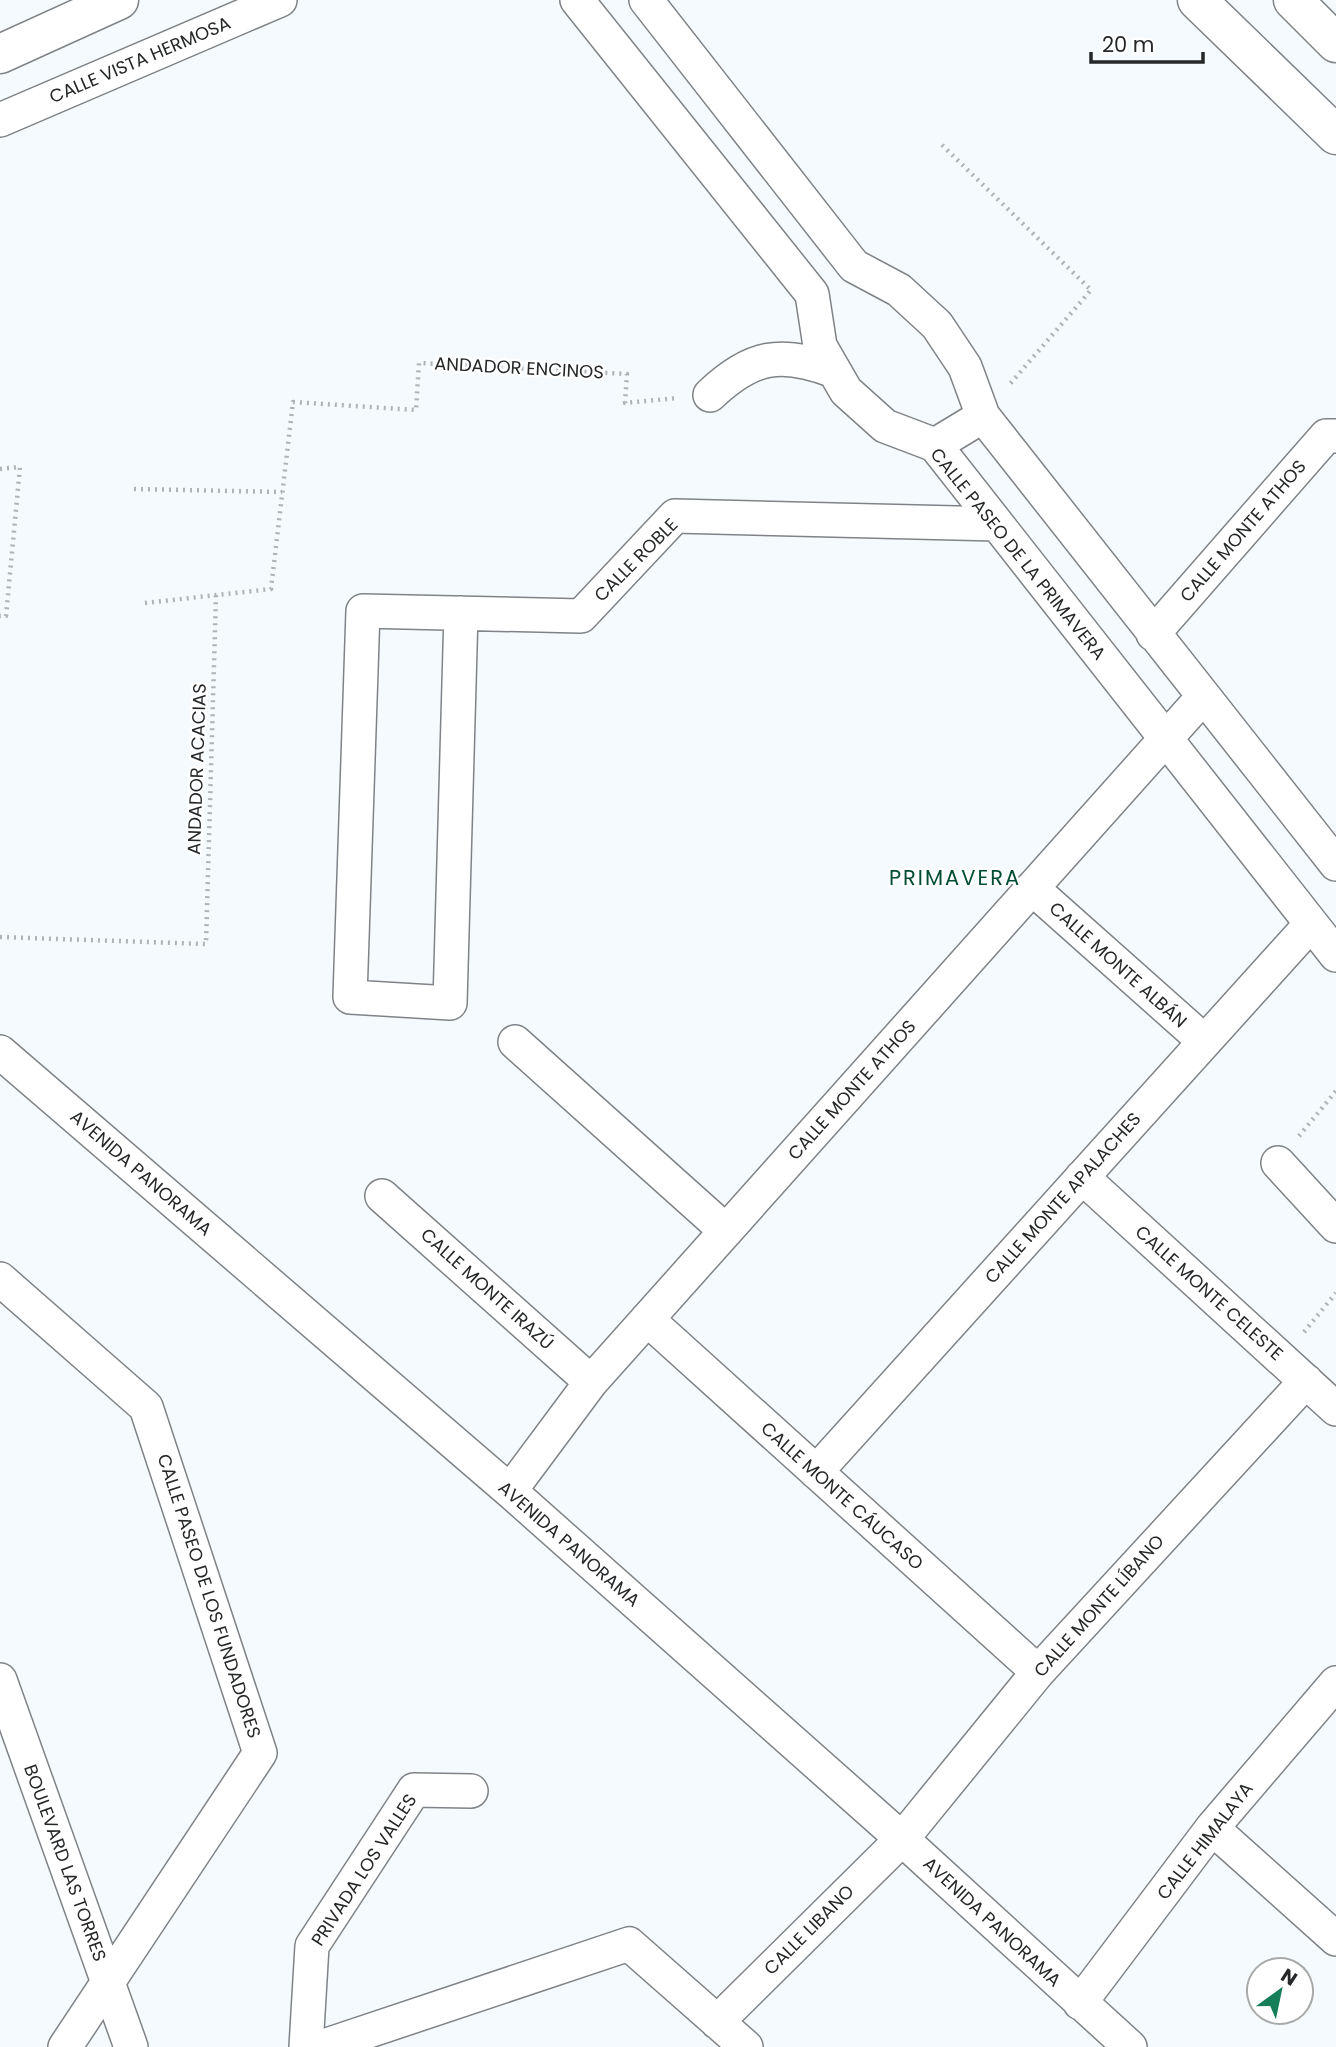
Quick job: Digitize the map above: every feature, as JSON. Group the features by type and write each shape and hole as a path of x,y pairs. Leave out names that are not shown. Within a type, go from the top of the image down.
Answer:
{"main road":[{"path":"0,54 119,0"},
{"path":"1197,0 1336,135"},
{"path":"1293,0 1336,43"}],"street":[{"name":"CALLE VISTA HERMOSA","path":"0,120 280,0"},
{"name":"CALLE PASEO DE LA PRIMAVERA","path":"577,0 812,294 820,346 846,391 886,426 935,445 1336,955"},
{"path":"646,0 854,266 899,290 937,325 965,367 982,416 1336,864"},
{"path":"812,294 854,266"},
{"path":"710,395 730,376 754,364 781,359 808,361 834,371"},
{"path":"935,445 982,416"},
{"name":"CALLE MONTE ATHOS","path":"1153,634 1326,436 1336,436"},
{"name":"CALLE ROBLE","path":"461,612 450,1003 350,997 363,611 461,612 580,616 675,516 997,524"},
{"name":"CALLE MONTE ATHOS","path":"510,1491 591,1382 1203,697"},
{"name":"CALLE MONTE ALBÁN","path":"1032,888 1204,1041"},
{"name":"CALLE MONTE APALACHES","path":"816,1472 1311,924"},
{"path":"514,1042 726,1231"},
{"name":"AVENIDA PANORAMA","path":"0,1052 510,1491 902,1839 1130,2047"},
{"path":"1278,1163 1336,1226"},
{"name":"CALLE MONTE CELESTE","path":"1082,1177 1336,1409"},
{"name":"CALLE MONTE IRAZÚ","path":"382,1196 591,1382"},
{"name":"CALLE PASEO DE LOS FUNDADORES","path":"0,1279 146,1407 260,1752 65,2047"},
{"name":"CALLE MONTE CÁUCASO","path":"647,1319 1038,1672"},
{"name":"CALLE MONTE LÍBANO","path":"902,1839 1038,1672 1294,1371"},
{"name":"BOULEVARD LAS TORRES","path":"0,1679 131,2047"},
{"name":"CALLE HIMALAYA","path":"1080,2003 1212,1828 1336,1683"},
{"name":"PRIVADA LOS VALLES","path":"306,2047 312,1946 319,1935 414,1790 471,1791"},
{"path":"1212,1828 1336,1939"},
{"name":"CALLE LIBANO","path":"717,2022 902,1839"},
{"path":"321,2047 629,1944 746,2047"}],"path":[{"path":"942,145 1091,290 982,416"},
{"name":"ANDADOR ENCINOS","path":"216,594 271,589 293,402 416,410 419,363 627,374 625,403 710,395"},
{"path":"0,469 20,467 3,616"},
{"path":"134,489 282,492"},
{"path":"145,603 216,594"},
{"name":"ANDADOR ACACIAS","path":"0,937 206,944 216,594"},
{"path":"1278,1163 1336,1091"},
{"path":"1294,1371 1336,1293"}],"district":[{"name":"PRIMAVERA","path":"955,878"}]}
